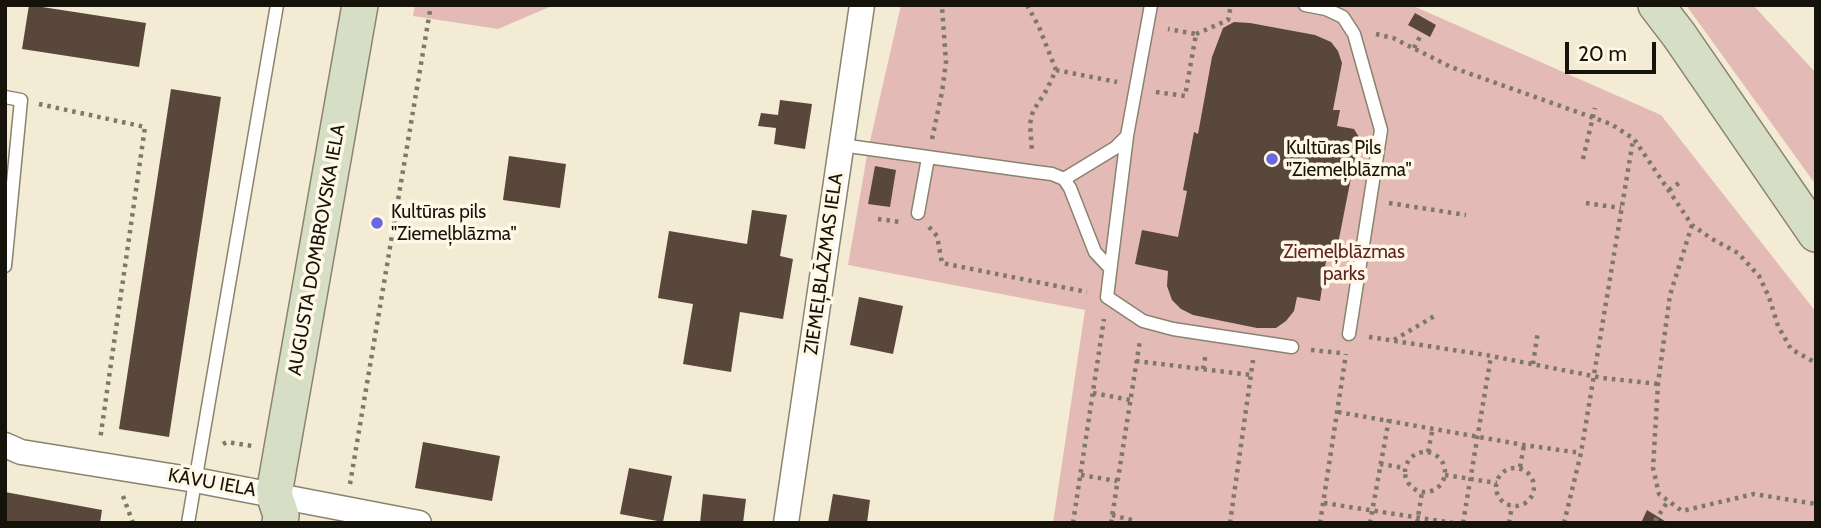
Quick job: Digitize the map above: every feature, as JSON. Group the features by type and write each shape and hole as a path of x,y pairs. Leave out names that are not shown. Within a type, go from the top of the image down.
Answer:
{"main road":[{"name":"AUGUSTA DOMBROVSKA IELA","path":"255,523 258,510 277,508 281,452 360,5"},
{"path":"1656,5 1816,234"}],"street":[{"name":"ZIEMEĻBLĀZMAS IELA","path":"786,523 862,5"},
{"name":"KĀVU IELA","path":"5,445 21,452 111,466 197,469 277,508 346,508 419,523"}],"lane":[{"path":"188,523 277,5"},
{"path":"1151,5 1127,136 1107,296 1143,321 1173,329 1292,347"},
{"path":"1305,5 1326,9 1342,17 1354,34 1381,130 1349,334"},
{"path":"5,97 21,100 5,266"},
{"path":"1064,179 1115,148 1127,136"},
{"path":"841,145 1052,174 1064,179 1095,251 1110,268"},
{"path":"918,213 928,158"}],"path":[{"path":"346,508 431,5"},
{"path":"928,158 946,62 943,5"},
{"path":"1027,5 1056,70 1033,111 1030,124 1033,158"},
{"path":"1147,25 1196,34 1228,20 1231,5"},
{"path":"1414,48 1422,33"},
{"path":"1135,86 1185,96 1196,34"},
{"path":"1354,34 1375,34 1393,38 1451,67 1611,124 1634,139 1692,225 1738,253 1759,276 1791,349 1816,363"},
{"path":"1056,70 1115,82"},
{"path":"21,100 145,127 99,443 111,466"},
{"path":"1583,159 1595,108"},
{"path":"1564,523 1581,453 1634,139"},
{"path":"1668,190 1679,183"},
{"path":"1370,200 1466,215"},
{"path":"1586,203 1621,208"},
{"path":"918,213 937,236 942,263 1107,296 1073,523"},
{"path":"1692,225 1670,295 1658,384 1653,468 1659,494 1682,511 1754,494 1816,505"},
{"path":"1393,341 1436,314"},
{"path":"1111,523 1143,321"},
{"path":"1532,364 1538,331"},
{"path":"1320,523 1349,334 1491,356 1594,376 1658,384"},
{"path":"1230,523 1255,342"},
{"path":"1292,347 1346,354"},
{"path":"1463,523 1491,356"},
{"path":"1136,361 1251,374"},
{"path":"1093,393 1130,400"},
{"path":"1338,412 1581,453"},
{"path":"1370,523 1389,419"},
{"path":"1428,452 1433,427"},
{"path":"197,469 227,442 281,452"},
{"path":"1520,467 1524,445"},
{"path":"1421,452 1428,452 1443,463 1445,475 1434,490 1422,492 1410,485 1406,479 1405,468 1409,459 1421,452"},
{"path":"1380,464 1405,468"},
{"path":"1520,467 1529,473 1534,490 1529,500 1512,506 1500,499 1497,483 1505,470 1520,467"},
{"path":"1081,475 1117,481"},
{"path":"1445,475 1497,483"},
{"path":"1417,520 1422,492"},
{"path":"1655,521 1668,502"},
{"path":"1324,503 1417,520 1453,523"},
{"path":"1509,523 1512,506"},
{"path":"1112,514 1132,520 1133,523"}],"green space":[{"path":"415,5 554,5 498,29 413,16"},
{"name":"Ziemeļblāzmas parks","path":"901,5 1411,5 1661,115 1816,312 1816,523 1053,523 1085,310 848,265 868,150"},
{"path":"1686,5 1753,5 1816,73 1816,185"}],"building":[{"path":"29,5 146,23 139,67 22,49"},
{"path":"1415,13 1436,25 1430,37 1408,25"},
{"name":"Kultūras Pils \"Ziemeļblāzma\"","path":"1234,22 1315,35 1331,42 1342,63 1333,110 1340,110 1337,126 1354,129 1359,137 1337,249 1327,254 1320,301 1297,297 1294,311 1276,328 1257,328 1193,315 1172,300 1167,286 1168,271 1135,264 1142,230 1178,237 1187,191 1183,190 1194,132 1198,134 1212,57 1223,28"},
{"path":"171,89 221,97 169,437 119,429"},
{"path":"780,100 812,104 805,149 774,144 776,128 758,126 761,113 778,115"},
{"path":"509,156 566,164 560,208 503,200"},
{"path":"875,166 896,170 890,207 868,204"},
{"path":"752,210 787,215 780,256 793,259 783,319 740,312 731,372 683,364 693,304 658,298 669,231 747,244"},
{"path":"859,297 903,306 893,354 850,345"},
{"path":"423,442 500,456 492,501 415,488"},
{"path":"629,468 672,476 663,522 620,514"},
{"path":"5,492 102,510 100,523 5,523"},
{"path":"703,494 746,499 743,523 700,523"},
{"path":"833,494 870,500 867,523 828,523"},
{"path":"1647,510 1668,523 1641,523"}],"place":[{"name":"Kultūras Pils \"Ziemeļblāzma\"","path":"1272,159"},
{"name":"Kultūras pils \"Ziemeļblāzma\"","path":"377,223"}]}
